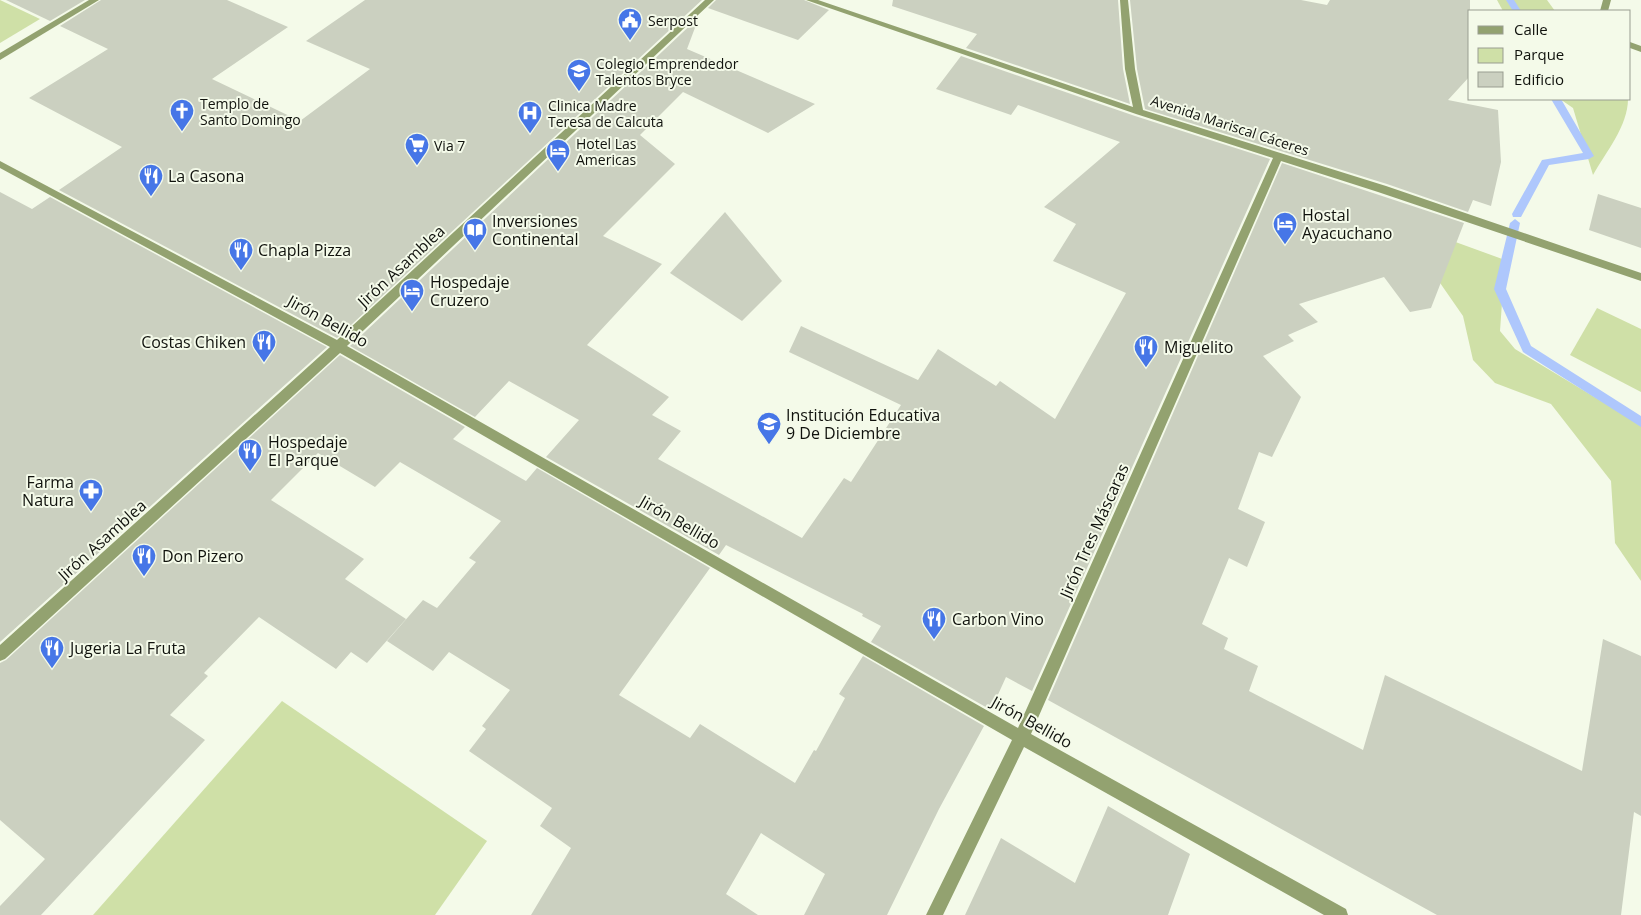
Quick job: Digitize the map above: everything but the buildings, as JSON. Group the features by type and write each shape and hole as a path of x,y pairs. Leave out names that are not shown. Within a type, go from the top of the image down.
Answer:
{"street":[{"path":"0,57 95,0"},
{"name":"Jirón Asamblea","path":"0,654 338,347 710,0"},
{"name":"Avenida Mariscal Cáceres","path":"810,0 1139,112 1436,207 1641,277"},
{"path":"1124,0 1130,69 1139,112"},
{"name":"Jirón Tres Máscaras","path":"934,915 1021,736 1278,157"},
{"name":"Jirón Bellido","path":"0,164 338,347 1021,736 1340,915"}],"green space":[{"path":"0,0 40,19 0,43"},
{"path":"1497,0 1547,0 1554,10 1502,10"},
{"path":"1561,100 1628,100 1620,129 1593,175 1573,108"},
{"path":"1439,236 1505,260 1500,331 1515,349 1641,425 1641,581 1615,543 1611,481 1551,404 1495,383 1473,360 1463,316 1438,280"},
{"path":"1597,308 1641,329 1641,392 1570,355"},
{"path":"282,701 487,841 435,915 93,915"}],"waterway":[{"path":"1510,0 1516,10"},
{"path":"1517,214 1546,162 1589,156 1557,100"},
{"path":"1515,223 1500,289 1527,349 1641,422"}],"place":[{"name":"Serpost","path":"630,41"},
{"name":"Colegio Emprendedor Talentos Bryce","path":"579,92"},
{"name":"Templo de Santo Domingo","path":"182,132"},
{"name":"Clinica Madre Teresa de Calcuta","path":"530,134"},
{"name":"Via 7","path":"417,166"},
{"name":"Hotel Las Americas","path":"558,172"},
{"name":"La Casona","path":"151,197"},
{"name":"Hostal Ayacuchano","path":"1285,245"},
{"name":"Inversiones Continental","path":"475,251"},
{"name":"Chapla Pizza","path":"241,271"},
{"name":"Hospedaje Cruzero","path":"412,312"},
{"name":"Costas Chiken","path":"264,363"},
{"name":"Miguelito","path":"1146,368"},
{"name":"Institución Educativa 9 De Diciembre","path":"769,445"},
{"name":"Hospedaje El Parque","path":"250,472"},
{"name":"Farma Natura","path":"91,512"},
{"name":"Don Pizero","path":"144,577"},
{"name":"Carbon Vino","path":"934,640"},
{"name":"Jugeria La Fruta","path":"52,669"}]}
